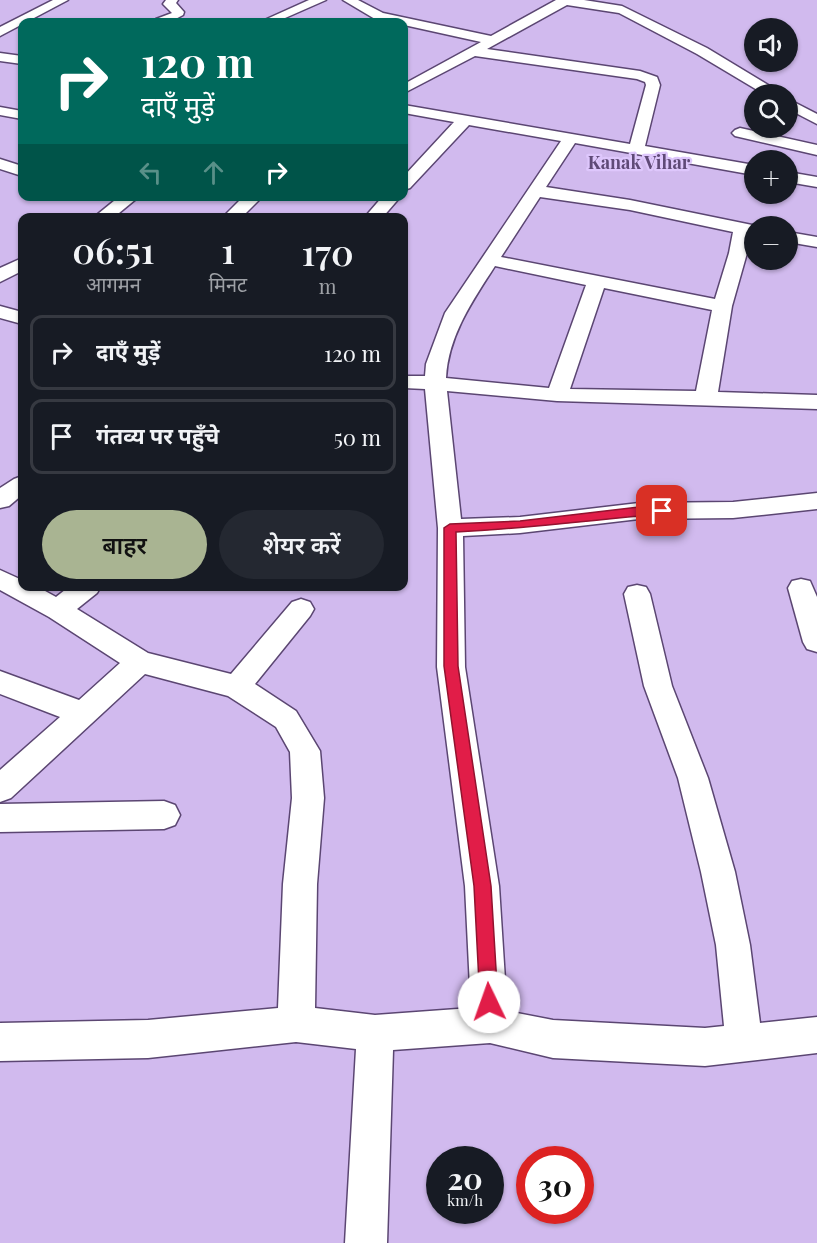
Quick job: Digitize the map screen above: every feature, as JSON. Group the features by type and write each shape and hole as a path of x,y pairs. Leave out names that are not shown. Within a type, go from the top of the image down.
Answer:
{"street":[{"path":"27,18 62,0"},
{"path":"170,18 177,15 178,12 169,4 171,0"},
{"path":"276,18 320,0"},
{"path":"349,0 379,16 389,18"},
{"path":"408,87 564,0 621,10"},
{"path":"598,0 702,51 757,84"},
{"path":"408,22 492,39"},
{"path":"0,32 18,23"},
{"path":"0,32 18,35"},
{"path":"471,51 640,75 652,80 653,85 636,149"},
{"path":"0,57 18,59"},
{"path":"798,109 817,120"},
{"path":"408,110 744,168"},
{"path":"0,111 18,114"},
{"path":"408,179 464,121"},
{"path":"740,133 817,150"},
{"path":"490,1024 482,886 451,666 450,528 435,382 436,364 455,313 570,138"},
{"path":"0,164 18,170"},
{"path":"798,179 817,182"},
{"path":"537,191 630,205 744,229"},
{"path":"108,213 125,201"},
{"path":"236,213 249,201"},
{"path":"377,213 388,201"},
{"path":"706,398 722,306 744,239"},
{"path":"798,239 817,242"},
{"path":"491,260 722,306"},
{"path":"0,276 18,266"},
{"path":"557,395 597,281"},
{"path":"0,312 18,317"},
{"path":"408,382 435,382 557,395 817,402"},
{"path":"0,500 18,486"},
{"path":"450,528 520,525 639,511 733,510 817,501"},
{"path":"0,579 18,589"},
{"path":"801,588 815,626"},
{"path":"22,591 58,610 140,663 237,687 286,719 305,751 308,798 300,884 296,1024"},
{"path":"58,610 82,591"},
{"path":"637,594 658,687 693,778 718,872 733,945 744,1044"},
{"path":"237,687 301,609"},
{"path":"0,789 140,663"},
{"path":"0,682 85,714"},
{"path":"0,818 164,815"},
{"path":"0,1042 148,1039 296,1024 375,1033 490,1024 553,1039 705,1047 817,1035"},
{"path":"366,1243 375,1033"}],"district":[{"name":"Kanak Vihar","path":"639,162"}],"route":[{"path":"489,1002 482,886 451,666 450,528 520,525 639,511 662,511"}]}
